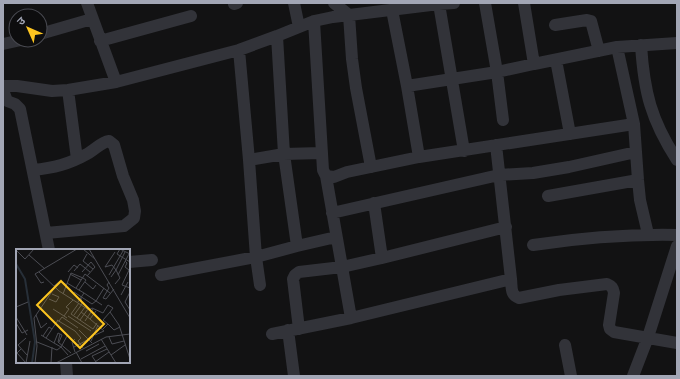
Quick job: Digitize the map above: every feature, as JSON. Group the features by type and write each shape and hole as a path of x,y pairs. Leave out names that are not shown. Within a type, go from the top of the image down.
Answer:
{"street":[{"path":"87,3 116,82"},
{"path":"294,3 299,27"},
{"path":"334,3 349,15 352,59 371,167"},
{"path":"3,86 17,86 52,92 116,82 239,50 314,21 349,15 454,3"},
{"path":"485,3 497,72 503,120"},
{"path":"524,3 534,64"},
{"path":"439,4 464,151"},
{"path":"392,10 419,157"},
{"path":"100,41 191,16"},
{"path":"48,32 92,19"},
{"path":"555,25 587,20 591,21 599,51"},
{"path":"314,21 323,170 326,176 351,318"},
{"path":"277,36 284,154 297,246"},
{"path":"407,86 497,72 617,47 677,43"},
{"path":"641,45 643,77 648,101 657,125 677,160"},
{"path":"617,47 634,124 640,200 648,234"},
{"path":"239,50 256,257 260,285"},
{"path":"556,60 570,134"},
{"path":"3,90 7,101 16,104 20,109 49,249"},
{"path":"68,90 77,159"},
{"path":"326,176 334,177 347,172 419,157 634,124"},
{"path":"32,170 63,165 77,159 109,140 114,145 123,176 133,200 135,211 134,218 124,226 46,233"},
{"path":"496,145 512,293 515,297 519,298 559,290 607,284 611,286 614,293 609,325 610,330 614,332 677,343"},
{"path":"332,213 499,175 534,173 636,152"},
{"path":"249,160 284,154 321,153"},
{"path":"548,196 638,180"},
{"path":"374,203 382,258"},
{"path":"294,376 293,279 299,272 342,267 506,227"},
{"path":"533,245 612,236 648,234 677,235"},
{"path":"161,275 256,257 336,237"},
{"path":"633,376 648,337 677,246"},
{"path":"130,262 152,260"},
{"path":"272,334 351,318 511,279"},
{"path":"565,346 571,376"},
{"path":"66,363 67,376"}]}
